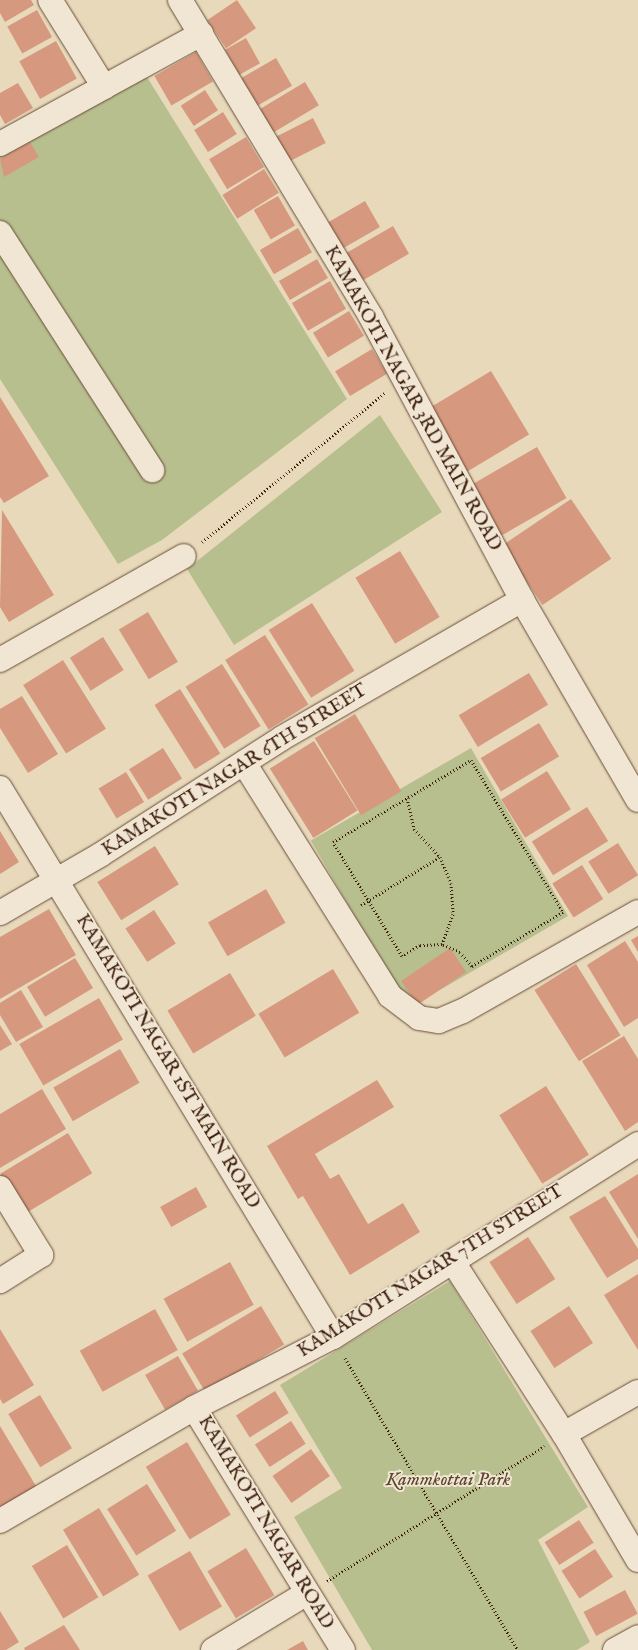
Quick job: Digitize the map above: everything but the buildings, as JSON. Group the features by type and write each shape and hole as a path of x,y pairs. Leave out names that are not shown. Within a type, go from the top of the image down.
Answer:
{"street":[{"path":"50,0 104,87"},
{"name":"KAMAKOTI NAGAR 3RD MAIN ROAD","path":"180,0 371,317 522,600 638,800"},
{"path":"0,144 201,34"},
{"path":"0,233 152,470"},
{"path":"0,660 184,556"},
{"name":"KAMAKOTI NAGAR 6TH STREET","path":"0,913 100,855 244,763 522,600"},
{"path":"244,763 390,996 419,1018 439,1021 638,912"},
{"name":"KAMAKOTI NAGAR 1ST MAIN ROAD","path":"0,788 333,1337"},
{"name":"KAMAKOTI NAGAR 7TH STREET","path":"194,1408 333,1337 638,1144"},
{"path":"0,1188 41,1255 0,1281"},
{"path":"453,1262 564,1434 638,1560"},
{"path":"564,1434 638,1392"},
{"name":"KAMAKOTI NAGAR ROAD","path":"0,1521 194,1408 342,1650"},
{"path":"212,1650 308,1593"},
{"path":"616,1650 638,1637"}],"path":[{"path":"184,556 403,379"},
{"path":"471,760 563,912 472,966 460,952 442,944 420,945 402,956 333,842 407,798 471,760"},
{"path":"407,798 414,829 440,857 451,883 453,898 449,930 442,944"},
{"path":"341,918 440,857"},
{"path":"333,1337 518,1650"},
{"path":"308,1593 564,1434"}],"green space":[{"path":"147,77 347,399 162,540 118,564 0,379 0,152"},
{"path":"380,415 442,512 234,645 187,569"},
{"path":"471,748 568,916 408,1009 311,840"},
{"name":"Kammkottai Park","path":"450,1281 588,1507 538,1540 590,1642 577,1650 372,1650 294,1517 342,1488 280,1385"}]}
